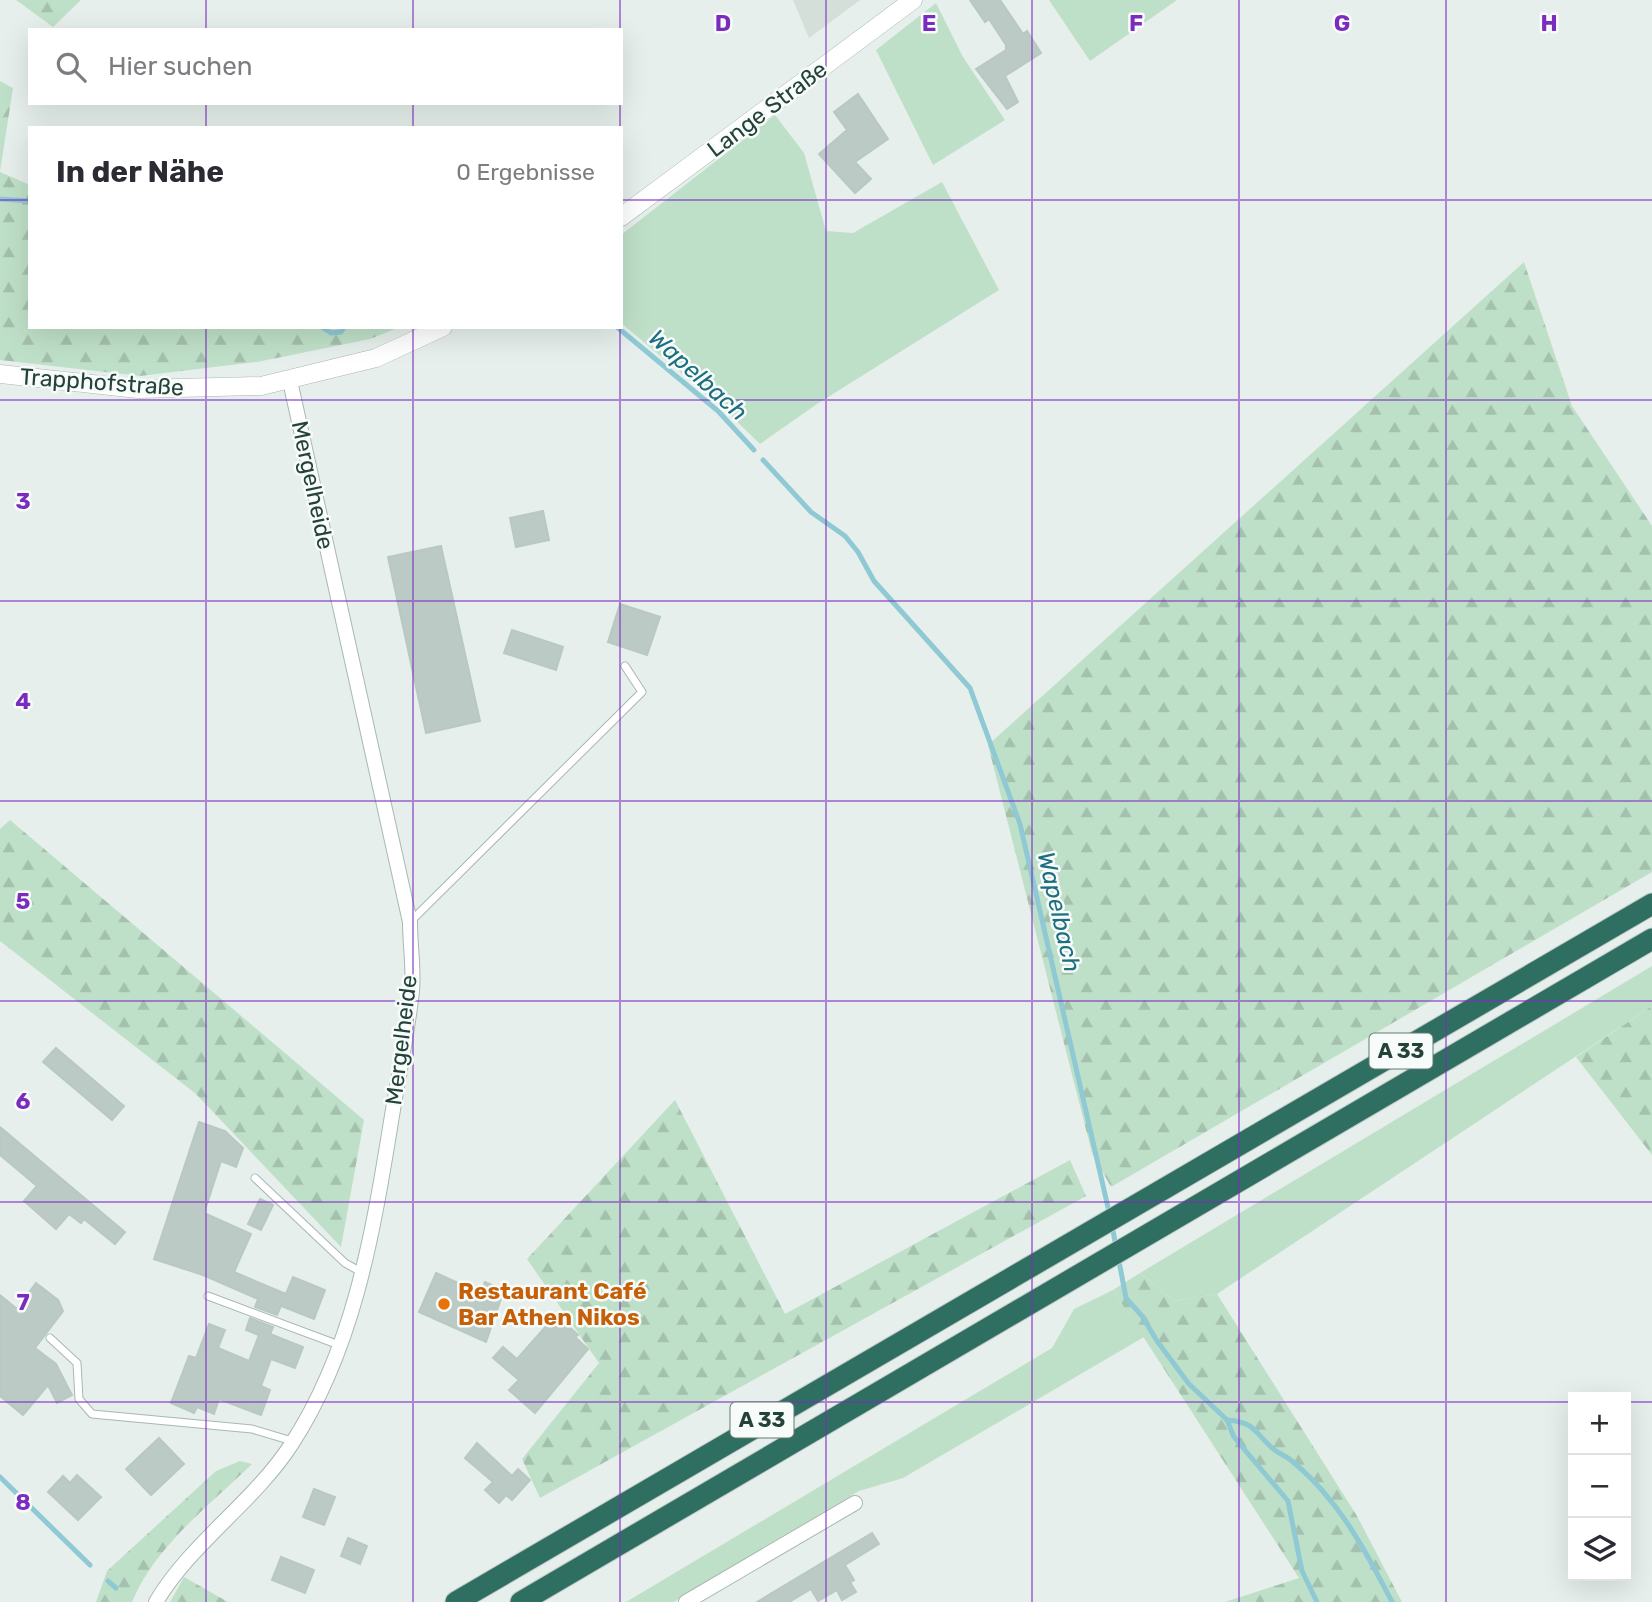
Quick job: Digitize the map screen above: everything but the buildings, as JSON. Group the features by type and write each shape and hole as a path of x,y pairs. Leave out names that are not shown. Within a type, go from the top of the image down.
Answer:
{"highway":[{"name":"A 33","path":"456,1602 1652,904"},
{"name":"A 33","path":"521,1602 1652,939"}],"street":[{"name":"Lange Straße","path":"623,216 913,0"},
{"path":"290,381 376,358 439,329"},
{"name":"Trapphofstraße","path":"0,374 138,389 246,387 290,381"},
{"name":"Mergelheide","path":"156,1602 186,1562 242,1504 293,1442 327,1379 370,1247 412,989 410,922 290,381"},
{"path":"686,1602 855,1503"}],"lane":[{"path":"410,922 642,692 625,666"},
{"path":"255,1178 345,1263 363,1274"},
{"path":"208,1296 339,1345"},
{"path":"50,1338 77,1363 79,1399 92,1415 252,1429 293,1442"}],"shaded area":[{"path":"793,0 860,0 809,38"}],"green space":[{"path":"16,0 81,0 53,27"},
{"path":"1049,0 1177,0 1090,61"},
{"path":"936,3 963,57 1005,120 933,165 876,50"},
{"path":"0,81 13,88 0,171"},
{"path":"775,115 804,153 826,231 853,233 942,182 999,290 817,404 760,444 722,407 623,325 623,233"},
{"path":"0,172 28,184 28,329 395,329 370,339 257,362 140,376 0,360"},
{"path":"1524,262 1572,406 1652,526 1652,872 1111,1187 1092,1153 988,745"},
{"path":"10,820 364,1120 341,1247 196,1094 0,941 0,829"},
{"path":"1652,966 1652,1006 1217,1294 1174,1301 1140,1273"},
{"path":"1652,1006 1652,1155 1576,1057"},
{"path":"675,1100 785,1314 1070,1160 1086,1196 540,1498 522,1459 599,1363 527,1259"},
{"path":"1140,1273 1174,1301 1217,1294 1357,1516 1402,1602 1225,1602 1299,1578 1113,1290"},
{"path":"1113,1290 1144,1337 903,1478 859,1491 674,1602 626,1602 1052,1348 1074,1309"},
{"path":"240,1461 252,1464 169,1545 142,1582 132,1602 96,1602 107,1571 216,1471"},
{"path":"184,1577 228,1602 170,1602"}],"waterway":[{"path":"0,199 28,201"},
{"path":"325,329 331,333 341,332 343,329"},
{"name":"Wapelbach","path":"619,329 718,411 754,450"},
{"name":"Wapelbach","path":"763,460 811,512 845,536 858,552 874,581 970,688 1020,824 1110,1216"},
{"name":"Wapelbach","path":"1112,1225 1116,1247"},
{"name":"Wapelbach","path":"1118,1256 1126,1298 1142,1316 1189,1384 1227,1420 1234,1437 1288,1501 1302,1571 1317,1602"},
{"name":"Wapelbach","path":"1227,1420 1253,1428 1273,1449 1293,1462 1324,1492 1350,1527 1392,1602"},
{"path":"0,1477 90,1565"},
{"path":"108,1581 116,1588"}],"place":[{"name":"Restaurant Café Bar Athen Nikos","path":"444,1304"}]}
